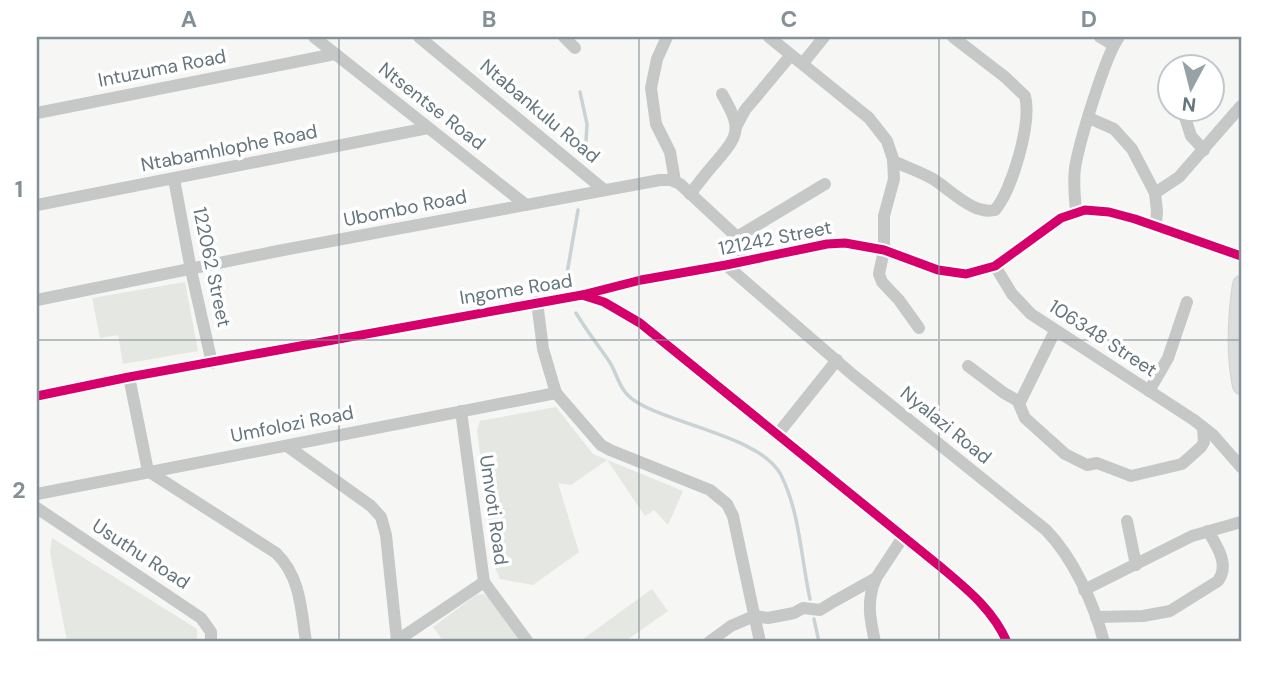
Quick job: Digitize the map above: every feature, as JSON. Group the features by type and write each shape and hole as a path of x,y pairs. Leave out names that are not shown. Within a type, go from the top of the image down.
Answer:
{"main road":[{"path":"1241,284 1236,333 1237,366 1241,386"}],"street":[{"name":"Ntsentse Road","path":"314,37 526,205"},
{"name":"Ntabankulu Road","path":"419,37 603,189"},
{"path":"564,37 575,48"},
{"path":"667,37 657,59 651,88 656,124 670,152 675,181 737,237 744,261"},
{"path":"769,37 877,126 887,141 893,162 892,191 884,216 884,250 880,267 882,282 919,328"},
{"path":"803,64 824,37"},
{"path":"893,162 931,178 968,204 986,212 995,211 1008,189 1023,142 1027,119 1026,96 953,37"},
{"path":"1076,212 1075,167 1116,41 1100,37"},
{"name":"Intuzuma Road","path":"37,113 335,54"},
{"path":"691,194 734,140 736,127 745,110 791,55"},
{"path":"722,94 733,114 736,127"},
{"path":"1155,193 1179,177 1241,106"},
{"path":"1089,118 1114,129 1127,141 1155,193 1156,225"},
{"path":"1186,122 1191,136 1204,150"},
{"name":"Ntabamhlophe Road","path":"37,205 428,128"},
{"name":"122062 Street","path":"174,179 212,363"},
{"name":"Ubombo Road","path":"37,300 603,189 660,180 675,181"},
{"path":"737,237 825,184"},
{"name":"121242 Street","path":"582,295 827,244 845,243 884,250 954,274 967,274 995,266 1061,218 1085,210 1110,212 1156,225 1241,256"},
{"name":"Nyalazi Road","path":"726,265 837,360 1046,530 1062,549 1084,590 1104,642"},
{"name":"106348 Street","path":"995,266 1016,299 1031,314 1203,428 1241,467"},
{"path":"617,309 614,296 619,286"},
{"name":"Ingome Road","path":"37,396 582,295 617,309 640,323 903,537 983,604 1007,642"},
{"path":"537,302 543,349 556,393 601,445 710,490 727,504 733,516 760,642"},
{"path":"1149,391 1168,358 1187,302"},
{"path":"1055,331 1019,408 1025,418 1054,446 1073,460 1087,465 1097,463 1131,476 1182,464 1201,447 1203,428"},
{"path":"776,435 837,360"},
{"path":"968,366 1004,393 1020,401"},
{"path":"129,377 148,471 285,562 296,580 306,642"},
{"name":"Umfolozi Road","path":"37,494 556,393"},
{"name":"Umvoti Road","path":"461,411 484,582 528,642"},
{"path":"287,446 368,503 381,517 386,535 396,642 484,582"},
{"name":"Usuthu Road","path":"37,508 201,618 211,632 211,642"},
{"path":"1127,521 1136,565"},
{"path":"1084,590 1182,541 1241,522"},
{"path":"1096,617 1143,616 1170,611 1218,581 1222,576 1223,565 1208,531"},
{"path":"875,642 869,598 876,578 903,537"},
{"path":"709,642 731,626 754,616 768,618 794,613 803,608 820,610 876,578"}],"shaded area":[{"path":"185,282 198,351 123,364 118,335 100,338 92,298"},
{"path":"556,407 593,454 683,491 668,525 654,510 645,516 607,460 571,485 558,483 579,552 533,585 500,579 494,565 477,430 480,421"},
{"path":"52,538 197,629 197,642 67,642 50,552"},
{"path":"652,589 668,611 624,642 579,642"},
{"path":"483,594 490,598 522,642 444,642 433,627 476,595"}],"waterway":[{"path":"580,92 587,124 585,159"},
{"path":"566,279 578,210"},
{"path":"576,313 609,361 622,388 635,401 651,410 736,441 771,462 781,475 792,505 810,599"},
{"path":"814,619 819,642"}],"cycle path":[{"path":"582,295 641,280 827,244 845,243 884,250 938,270 966,274 995,266 1061,218 1085,210 1109,212 1135,219 1241,256"},
{"path":"37,396 582,295 604,302 640,323 942,568 987,610 1007,642"}]}
